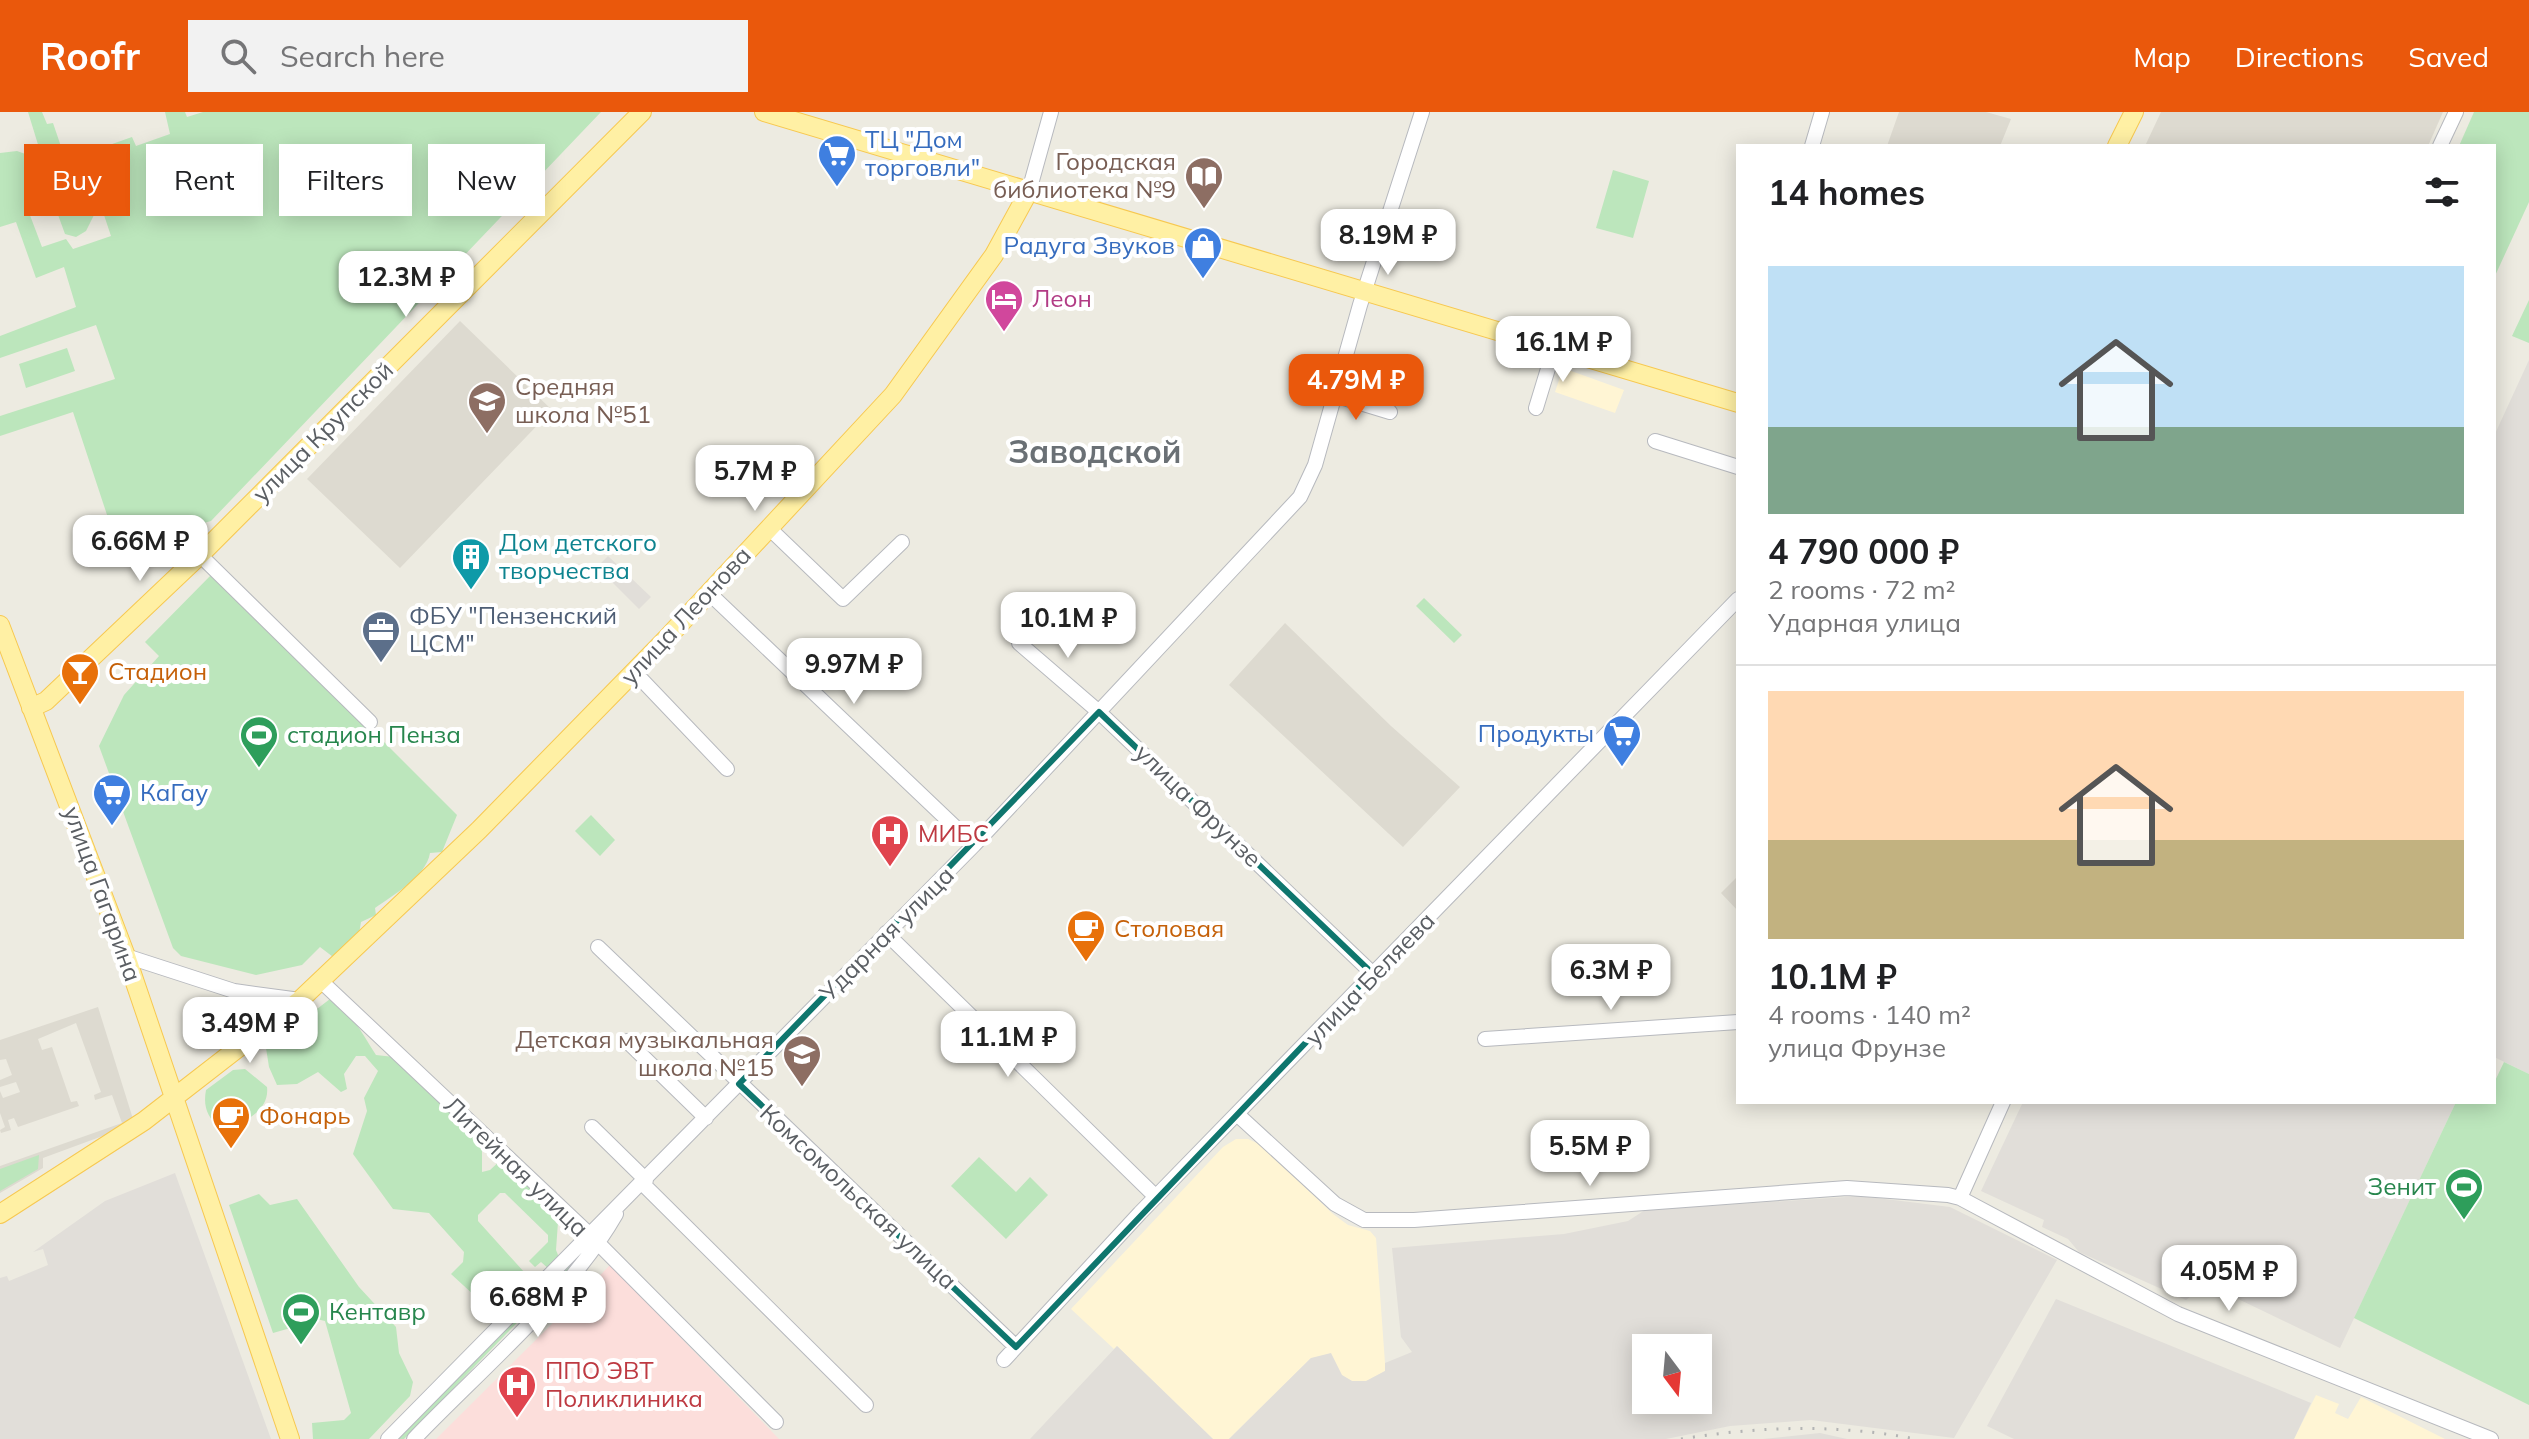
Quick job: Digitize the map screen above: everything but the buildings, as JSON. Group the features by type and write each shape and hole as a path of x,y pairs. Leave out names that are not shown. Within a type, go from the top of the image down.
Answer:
{"main road":[{"name":"улица Крупской","path":"31,708 46,701 200,555 642,112"},
{"path":"764,112 1554,349 1736,400"},
{"path":"2118,144 2134,112"},
{"name":"улица Леонова","path":"0,1214 175,1098 310,992 532,777 893,395 994,255 1029,191"},
{"name":"улица Гагарина","path":"0,625 126,956 290,1439"}],"street":[{"name":"улица Леонова","path":"1029,191 1051,112"},
{"name":"Ударная улица","path":"388,1439 974,845 1300,497 1315,465 1422,112"},
{"path":"1813,144 1822,112"},
{"path":"2441,144 2456,112"},
{"path":"1536,408 1554,349"},
{"path":"1334,395 1390,412"},
{"path":"1655,441 1736,466"},
{"path":"769,528 843,599 902,542"},
{"path":"200,555 370,722"},
{"path":"709,593 974,845"},
{"name":"улица Беляева","path":"1004,1360 1372,973 1736,601"},
{"name":"улица Фрунзе","path":"1019,643 1099,712 1372,973"},
{"path":"642,680 727,769"},
{"path":"886,933 1156,1197"},
{"name":"Комсомольская улица","path":"598,947 1016,1347"},
{"path":"126,956 234,991 310,992"},
{"name":"Литейная улица","path":"310,992 588,1233 776,1422"},
{"path":"1485,1039 1736,1022"},
{"path":"627,1041 706,1118"},
{"path":"1960,1198 2002,1104"},
{"path":"1238,1115 1335,1204 1373,1221 1847,1188 1960,1198 2178,1314 2491,1439"},
{"path":"592,1127 866,1405"},
{"name":"Ударная улица","path":"414,1439 598,1246 620,1207"}],"highlighted area":[{"path":"1099,712 1372,973 1016,1347 739,1084"}],"shaded area":[{"path":"1899,112 1986,112 2011,119 2001,144 1888,144"},
{"path":"2161,112 2443,112 2429,144 2146,144"},
{"path":"460,321 552,410 400,568 307,479"},
{"path":"2529,360 2529,1074 2496,1058 2496,432"},
{"path":"1563,368 1624,390 1615,413 1555,392"},
{"path":"608,556 651,597 639,609 597,567"},
{"path":"1285,623 1391,726 1460,787 1403,847 1229,685"},
{"path":"1736,878 1736,909 1721,893"},
{"path":"98,1007 133,1119 108,1134 43,1158 43,1168 0,1193 0,1166 122,1123 112,1095 95,1100 94,1095 101,1092 76,1023 38,1039 42,1050 52,1047 71,1102 77,1101 79,1106 18,1127 14,1118 8,1120 11,1130 1,1133 0,1130 5,1127 0,1113 0,1091 3,1098 20,1092 16,1082 0,1087 0,1080 12,1075 6,1059 0,1060 0,1040"},
{"path":"2022,1104 2455,1104 2340,1348 2207,1284 2186,1300 2079,1252 2068,1239 2042,1227 2044,1220 1981,1191"},
{"path":"1236,1139 1248,1139 1261,1145 1333,1214 1348,1225 1370,1231 1376,1238 1385,1371 1367,1381 1352,1381 1311,1358 1229,1439 1213,1439 1117,1346 1114,1349 1071,1309 1223,1147"},
{"path":"175,1173 271,1439 0,1439 0,1278 7,1276 9,1281 48,1265 43,1249 33,1252 105,1201"},
{"path":"1861,1196 1950,1207 2057,1260 1954,1438 1811,1420 1730,1426 1666,1439 1229,1439 1311,1358 1331,1353 1342,1375 1352,1381 1366,1381 1385,1371 1385,1363 1412,1352 1401,1337 1392,1248 1564,1234 1628,1221 1645,1210"},
{"path":"610,1265 779,1439 436,1439 576,1300"},
{"path":"2056,1299 2311,1403 2294,1439 2014,1439 1987,1426"},
{"path":"1117,1346 1213,1439 1030,1439"},
{"path":"2316,1395 2339,1404 2335,1413 2348,1419 2361,1397 2445,1439 2294,1439"},
{"path":"1820,1433 1847,1439 1763,1439"}],"green space":[{"path":"28,112 42,112 47,124 53,123 60,144 38,144"},
{"path":"165,112 185,112 187,117 203,112 601,112 545,171 545,144 428,144 428,216 502,216 211,521 132,543 114,536 73,412 0,436 0,416 115,379 96,325 0,358 0,336 76,307 64,267 36,278 16,222 0,227 0,153 24,154 24,216 30,216 42,247 66,239 73,249 111,236 104,216 130,216 130,144 112,144 132,137 136,146 170,134"},
{"path":"2474,112 2529,112 2529,202 2496,274 2496,144 2460,144"},
{"path":"1613,170 1649,181 1633,238 1596,228"},
{"path":"58,216 94,216 86,231 76,237 65,234"},
{"path":"2529,300 2529,343 2512,336"},
{"path":"67,348 75,371 26,388 19,364"},
{"name":"стадион Пенза","path":"214,572 457,815 442,852 430,853 416,878 375,908 376,915 361,922 359,934 349,940 337,960 320,947 302,965 256,975 181,956 173,948 99,746 124,695 159,656 145,642"},
{"path":"1424,598 1462,635 1454,643 1416,606"},
{"path":"591,815 615,840 600,856 575,831"},
{"path":"330,999 351,1018 376,1055 394,1057 482,1140 482,1172 490,1170 502,1159 543,1197 545,1209 558,1222 556,1250 560,1260 550,1270 541,1262 535,1267 529,1261 548,1242 548,1235 505,1193 500,1193 478,1215 478,1221 534,1283 500,1319 451,1274 463,1262 464,1252 429,1213 393,1209 353,1154 367,1111 364,1098 378,1071 365,1056 356,1056 344,1074 347,1089 341,1092 318,1072 297,1084 277,1085 269,1067 266,1048"},
{"name":"Зенит","path":"2504,1062 2529,1074 2529,1405 2354,1318 2455,1104 2496,1104 2496,1079"},
{"path":"245,1069 267,1087 264,1103 253,1116 237,1124 220,1127 207,1111 206,1090 233,1070"},
{"path":"39,1155 38,1169 0,1191 0,1169"},
{"path":"979,1157 1016,1192 1030,1177 1048,1195 1006,1239 951,1186"},
{"path":"259,1194 270,1205 297,1199 359,1287 396,1327 399,1353 413,1382 410,1396 369,1439 313,1439 312,1423 344,1420 351,1413 325,1321 308,1317 301,1325 273,1333 229,1205"},
{"path":"582,1249 582,1256 404,1439 395,1439"}],"railway":[{"path":"1681,1439 1740,1431 1799,1428 1857,1431 1916,1439"}],"place":[{"name":"ТЦ \"Дом торговли\"","path":"837,188"},
{"name":"Городская библиотека №9","path":"1204,210"},
{"name":"Радуга Звуков","path":"1203,280"},
{"name":"Леон","path":"1004,333"},
{"name":"Средняя школа №51","path":"487,435"},
{"name":"Дом детского творчества","path":"471,591"},
{"name":"ФБУ \"Пензенский ЦСМ\"","path":"381,664"},
{"name":"Стадион","path":"80,706"},
{"name":"Продукты","path":"1622,768"},
{"name":"стадион Пенза","path":"259,769"},
{"name":"КаГау","path":"112,827"},
{"name":"МИБС","path":"890,868"},
{"name":"Столовая","path":"1086,963"},
{"name":"Детская музыкальная школа №15","path":"802,1088"},
{"name":"Фонарь","path":"231,1150"},
{"name":"Зенит","path":"2464,1221"},
{"name":"Кентавр","path":"301,1346"},
{"name":"ППО ЭВТ Поликлиника","path":"517,1419"}],"district":[{"name":"Заводской","path":"1095,452"}]}
